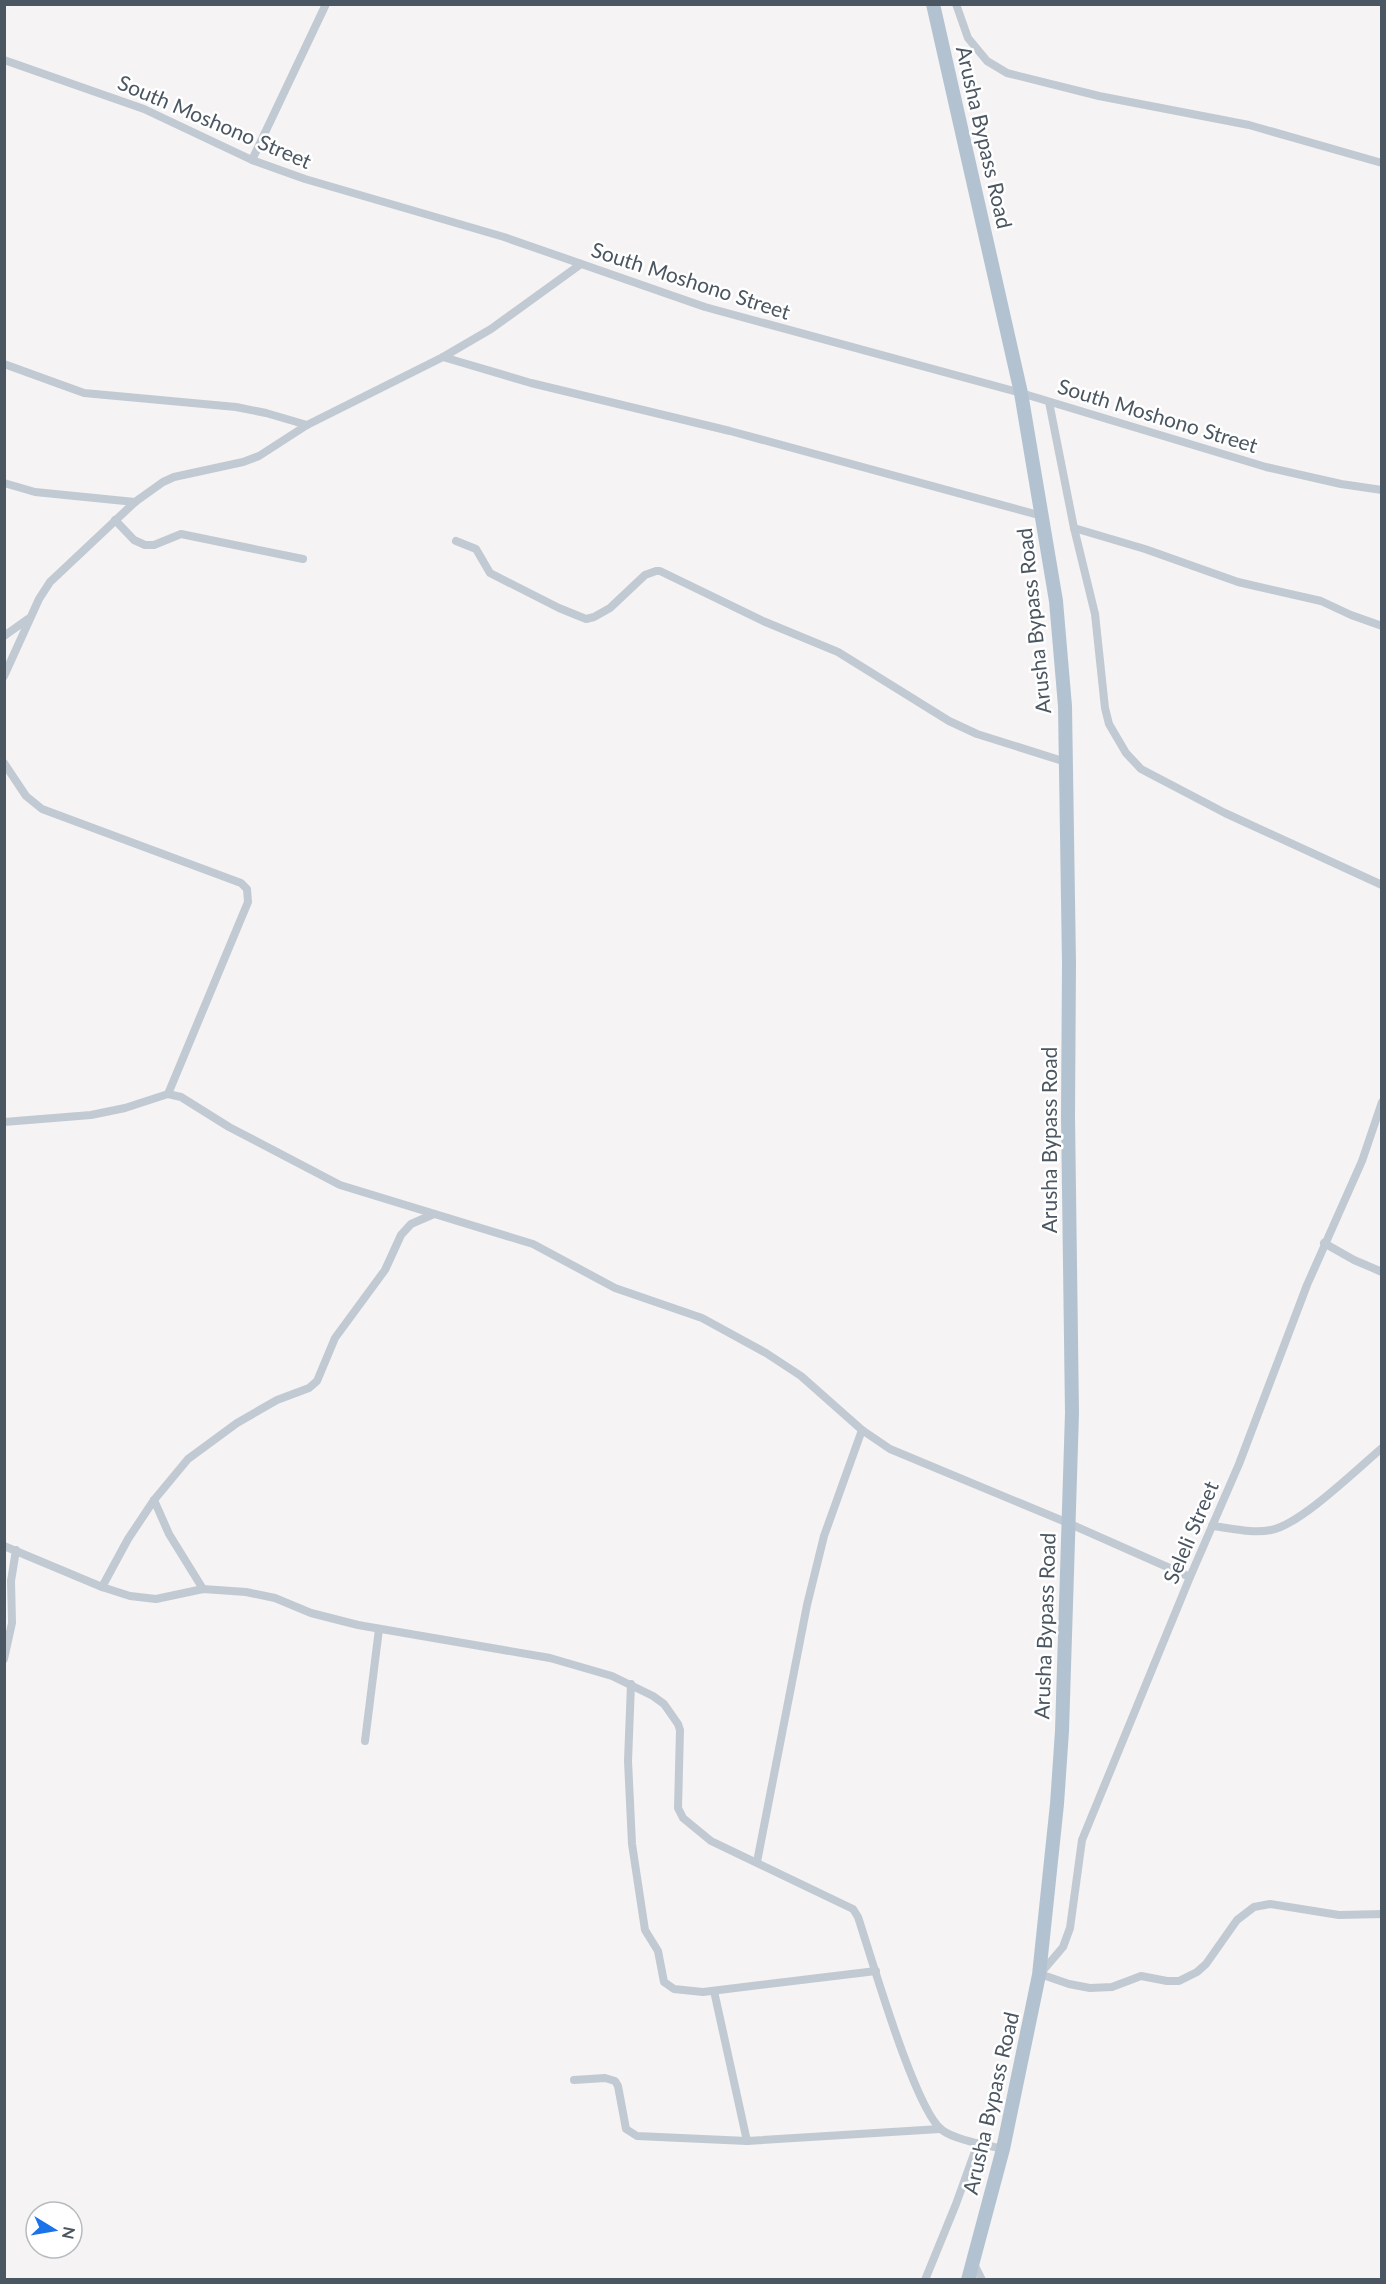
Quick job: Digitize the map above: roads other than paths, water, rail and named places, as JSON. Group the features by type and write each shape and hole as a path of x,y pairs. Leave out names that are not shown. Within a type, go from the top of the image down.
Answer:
{"main road":[{"name":"Arusha Bypass Road","path":"933,4 1021,393 1062,655 1066,762 1072,1377 1062,1731 1051,1874 1040,1975 1003,2149 968,2280"}],"street":[{"path":"252,160 326,4"},
{"path":"956,4 968,38 987,61 1007,73 1099,96 1249,125 1382,163"},
{"name":"South Moshono Street","path":"4,60 144,109 252,160 321,184 504,237 705,307 1021,393 1266,467 1341,484 1382,490"},
{"path":"4,676 44,591 57,574 135,502 163,482 174,477 243,462 259,456 307,425 443,357 515,314 581,264"},
{"path":"443,357 531,383 730,431 1042,516"},
{"path":"4,364 84,393 236,407 307,425"},
{"path":"1049,402 1074,528 1095,615 1107,716 1121,744 1134,763 1141,769 1225,813 1382,885"},
{"path":"4,483 35,492 135,502"},
{"path":"115,520 134,540 145,545 154,545 181,534 303,559"},
{"path":"1074,528 1145,549 1238,582 1321,601 1382,626"},
{"path":"456,541 476,549 490,573 569,613 586,619 610,608 645,575 660,572 763,621 838,652 949,721 1066,762"},
{"path":"4,636 31,617"},
{"path":"4,762 26,796 42,809 240,883 247,889 248,902 168,1094"},
{"path":"4,1122 91,1115 125,1108 168,1094 191,1102 229,1127 340,1185 533,1244 615,1288 702,1318 766,1353 801,1376 862,1430 890,1449 1190,1577"},
{"name":"Seleli Street","path":"1040,1975 1063,1947 1068,1936 1082,1840 1239,1464 1306,1285 1362,1161 1382,1102"},
{"path":"102,1587 128,1539 154,1500 188,1460 211,1440 264,1406 309,1388 317,1381 336,1338 385,1270 401,1235 411,1224 434,1214"},
{"path":"1324,1243 1382,1272"},
{"path":"757,1862 807,1605 824,1536 862,1430"},
{"path":"1212,1526 1259,1532 1286,1525 1319,1502 1382,1448"},
{"path":"154,1500 169,1534 202,1589"},
{"path":"4,1545 102,1587 144,1598 163,1598 202,1589 263,1595 311,1613 379,1629 550,1658 595,1670 631,1684 664,1704 680,1727 678,1802 682,1818 711,1841 853,1909 858,1917 915,2082 924,2104 940,2129"},
{"path":"4,1659 12,1623 11,1581 16,1550"},
{"path":"365,1741 379,1629"},
{"path":"631,1684 628,1761 632,1844 645,1930 658,1951 662,1978 668,1986 689,1991 714,1991 876,1971"},
{"path":"1040,1975 1090,1988 1112,1987 1141,1976 1179,1981 1197,1972 1206,1964 1237,1920 1254,1907 1270,1904 1339,1915 1382,1914"},
{"path":"714,1991 747,2141"},
{"path":"574,2080 605,2078 615,2081 618,2086 626,2129 633,2136 747,2141 940,2129 978,2143 1003,2149"},
{"path":"926,2280 978,2143"},
{"path":"973,2261 982,2280"}]}
